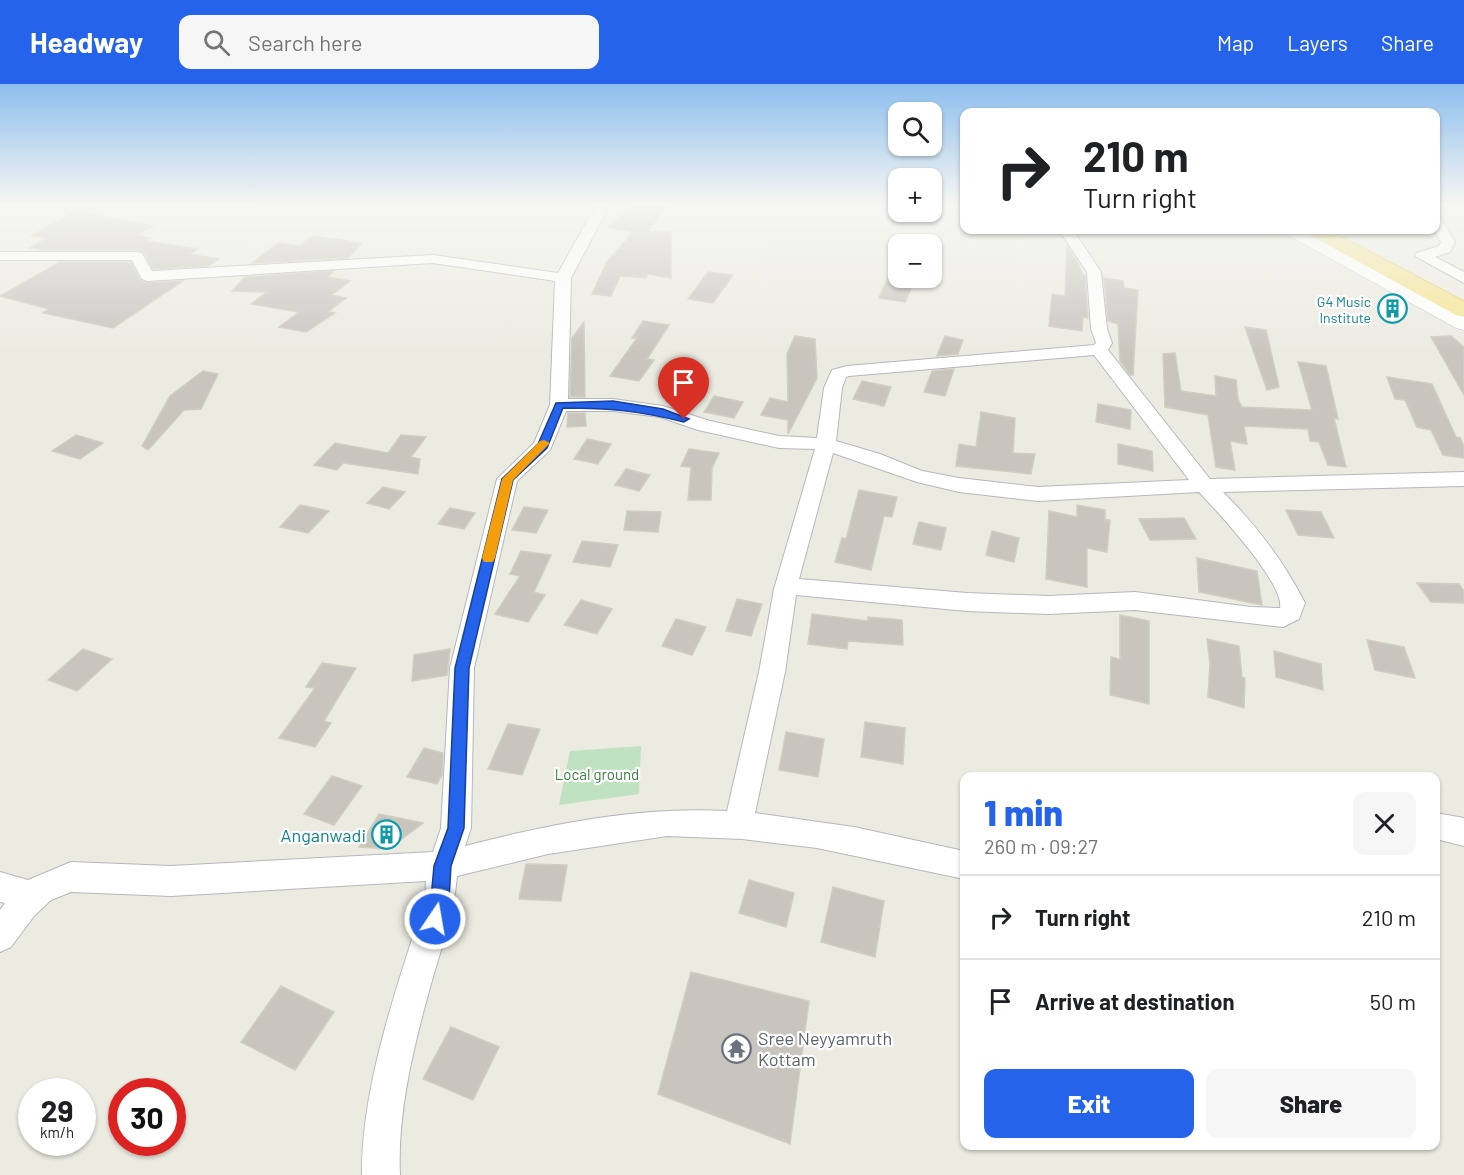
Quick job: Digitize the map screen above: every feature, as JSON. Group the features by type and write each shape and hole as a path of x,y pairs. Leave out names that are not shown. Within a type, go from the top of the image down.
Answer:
{"highway":[{"path":"1357,253 1464,310"},
{"path":"1388,253 1464,292"}],"street":[{"path":"381,1175 380,1140 404,1023 440,899 443,866 456,828 462,668 507,479 543,446 560,405 563,278 577,253"},
{"path":"1081,253 1094,272 1099,329 1104,342 1099,350"},
{"path":"1335,253 1464,323"},
{"path":"1432,253 1422,256 1464,278"},
{"path":"0,256 137,256 147,276 433,259 563,278"},
{"path":"738,824 772,672 786,586 826,444 833,388 838,374 848,371 1099,350"},
{"path":"786,586 967,602 1048,605 1135,601 1251,616 1283,618 1291,613 1293,603 1282,581 1247,529 1204,485 1099,350"},
{"path":"560,405 613,405 663,412 705,426 779,442 826,444 873,458 917,476 988,489 1038,494 1204,485 1464,479"},
{"path":"0,936 32,896 71,876 171,881 443,866 509,848 664,823 738,824 848,841 960,864"},
{"path":"1440,827 1464,832"},
{"path":"0,887 32,896"}],"green space":[{"name":"Local ground","path":"641,746 639,794 559,805 570,751"}],"building":[{"path":"144,253 191,253 189,254 219,259 208,266 153,269"},
{"path":"265,253 353,253 348,258 252,263"},
{"path":"615,253 671,253 671,278 648,274 646,278 620,276 611,296 592,294 607,262"},
{"path":"1067,253 1071,253 1085,275 1088,318 1083,317 1082,331 1049,326 1052,294 1065,296"},
{"path":"60,262 131,262 140,280 146,283 183,281 113,328 43,313 49,309 0,296"},
{"path":"334,271 328,277 350,281 332,295 346,298 328,312 335,313 306,332 279,327 299,312 251,304 267,292 232,291 245,277"},
{"path":"708,272 733,275 713,303 688,299"},
{"path":"888,278 888,288 911,288 905,302 879,298"},
{"path":"1104,278 1123,281 1124,288 1138,290 1133,375 1130,375 1120,361 1118,324 1108,321"},
{"path":"643,321 669,325 647,359 654,360 639,381 610,376 637,338 632,338"},
{"path":"584,322 585,397 570,397 572,338"},
{"path":"1245,327 1266,330 1279,387 1267,390"},
{"path":"795,336 815,339 817,378 788,434 788,420 761,415 770,398 788,402 787,354"},
{"path":"945,336 963,340 958,354 937,356"},
{"path":"1451,336 1464,347 1464,395 1431,337"},
{"path":"1175,353 1181,391 1216,396 1215,376 1236,380 1238,399 1242,407 1312,410 1298,362 1326,366 1338,419 1334,418 1346,467 1328,465 1319,442 1310,441 1308,429 1244,426 1247,444 1230,441 1235,470 1216,467 1208,415 1165,407 1163,354"},
{"path":"954,369 945,396 924,392 932,371"},
{"path":"203,371 218,374 201,409 184,410 148,450 142,446 170,396"},
{"path":"1387,377 1432,384 1456,437 1460,438 1464,446 1464,458 1443,455 1431,430 1417,427 1405,400 1395,399"},
{"path":"862,381 891,387 884,406 853,399"},
{"path":"714,396 743,402 734,418 704,412"},
{"path":"1098,404 1131,410 1130,429 1096,422"},
{"path":"981,412 1015,418 1013,453 1035,454 1031,474 956,466 959,444 976,447"},
{"path":"568,413 585,413 586,426 567,427"},
{"path":"76,435 103,443 80,459 52,451"},
{"path":"401,435 426,437 411,457 420,459 418,474 343,463 337,470 314,465 335,443 388,453"},
{"path":"587,439 611,444 598,464 574,459"},
{"path":"1118,444 1152,451 1153,471 1118,464"},
{"path":"689,449 719,453 712,468 711,500 688,500 691,467 681,466"},
{"path":"626,469 650,475 639,491 615,485"},
{"path":"383,487 405,492 389,509 367,503"},
{"path":"859,490 897,497 892,517 884,516 871,570 835,562 842,538 846,539"},
{"path":"300,505 329,511 308,533 280,527"},
{"path":"1077,505 1105,510 1105,520 1110,520 1107,552 1087,548 1087,587 1046,579 1049,511 1077,517"},
{"path":"524,507 548,510 536,533 512,530"},
{"path":"450,508 475,513 464,529 438,524"},
{"path":"1286,510 1321,512 1334,538 1298,535"},
{"path":"627,511 661,512 658,532 624,530"},
{"path":"1184,518 1196,539 1150,540 1139,519"},
{"path":"919,522 946,528 941,550 913,544"},
{"path":"992,531 1019,538 1014,562 986,555"},
{"path":"582,541 618,545 610,567 573,562"},
{"path":"521,551 551,555 534,592 545,595 528,622 495,614 520,576 510,574"},
{"path":"1197,558 1257,571 1262,605 1199,592"},
{"path":"1417,583 1459,584 1464,591 1464,603 1431,602"},
{"path":"737,599 762,604 751,636 726,631"},
{"path":"581,600 612,609 597,634 564,625"},
{"path":"812,614 868,621 868,617 902,620 903,645 848,641 847,649 808,644"},
{"path":"1120,615 1149,621 1149,704 1110,695 1111,657 1120,659"},
{"path":"676,619 706,627 692,655 662,646"},
{"path":"1207,639 1239,646 1242,677 1245,678 1244,708 1208,697 1210,663"},
{"path":"1367,640 1404,647 1415,678 1375,670"},
{"path":"83,649 112,659 77,691 48,680"},
{"path":"450,649 447,675 412,681 414,655"},
{"path":"1274,651 1321,664 1323,690 1276,677"},
{"path":"322,663 356,668 324,721 331,723 315,747 279,738 315,688 306,687"},
{"path":"865,722 905,728 903,764 861,757"},
{"path":"508,724 540,729 522,775 488,769"},
{"path":"786,732 824,739 818,777 779,770"},
{"path":"424,748 443,753 442,775 437,784 407,777"},
{"path":"332,776 362,786 334,825 304,814"},
{"name":"Anganwadi","path":"379,814 423,823 389,849 359,847"},
{"path":"526,864 567,865 561,901 519,899"},
{"path":"749,880 794,893 786,927 739,913"},
{"path":"833,887 884,901 875,957 821,942"},
{"name":"Sree Neyyamruth Kottam","path":"691,972 809,1001 790,1144 658,1094"},
{"path":"281,986 334,1012 295,1070 241,1042"},
{"path":"451,1027 499,1047 473,1100 423,1079"}],"slow traffic":[{"path":"488,558 507,479 544,443"}],"place":[{"name":"G4 Music Institute","path":"1392,309"},
{"name":"Anganwadi","path":"387,835"},
{"name":"Sree Neyyamruth Kottam","path":"737,1048"}],"route":[{"path":"435,919 440,899 443,866 456,828 462,668 507,479 543,446 560,405 613,405 663,412 684,419"}]}
